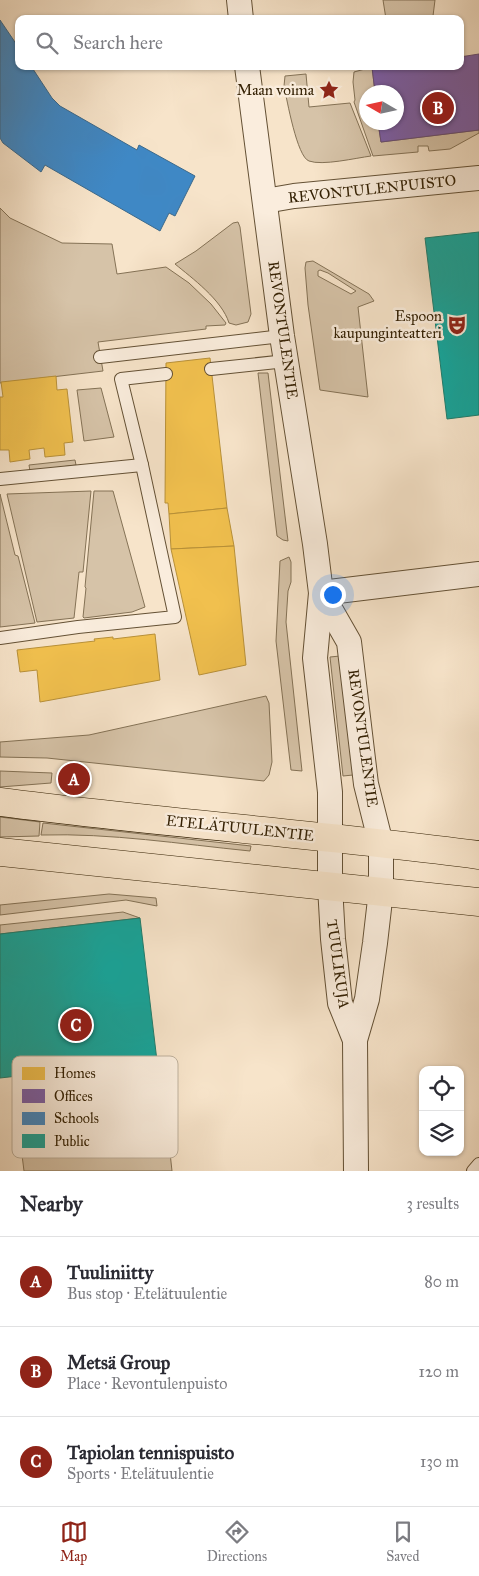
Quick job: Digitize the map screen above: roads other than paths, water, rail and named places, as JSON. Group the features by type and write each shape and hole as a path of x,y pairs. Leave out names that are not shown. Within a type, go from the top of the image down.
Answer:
{"main road":[{"name":"ETELÄTUULENTIE","path":"0,802 68,811 331,837 479,855"},
{"path":"0,852 479,902"}],"street":[{"path":"238,0 240,15"},
{"name":"REVONTULENTIE","path":"249,70 282,336 321,593 315,658 330,792 330,886"},
{"name":"REVONTULENPUISTO","path":"265,201 294,196 479,178"},
{"path":"321,593 479,574"},
{"name":"REVONTULENTIE","path":"321,593 349,642 366,784 381,844 381,891"},
{"name":"TUULIKUJA","path":"330,886 333,939 340,1003 354,1040"},
{"name":"TUULIKUJA","path":"356,1171 354,1040 367,999 381,891"}],"lane":[{"path":"100,357 282,336"},
{"path":"211,369 286,361"},
{"path":"0,638 78,627 175,617 121,379 166,374"},
{"path":"0,480 142,465"},
{"path":"472,1171 479,1164"}],"place":[{"name":"Maan voima","path":"329,90"},
{"name":"Metsä Group","path":"438,108"},
{"name":"Espoon kaupunginteatteri","path":"457,325"},
{"name":"Tuuliniitty","path":"74,779"},
{"name":"Tapiolan tennispuisto","path":"76,1025"}]}
